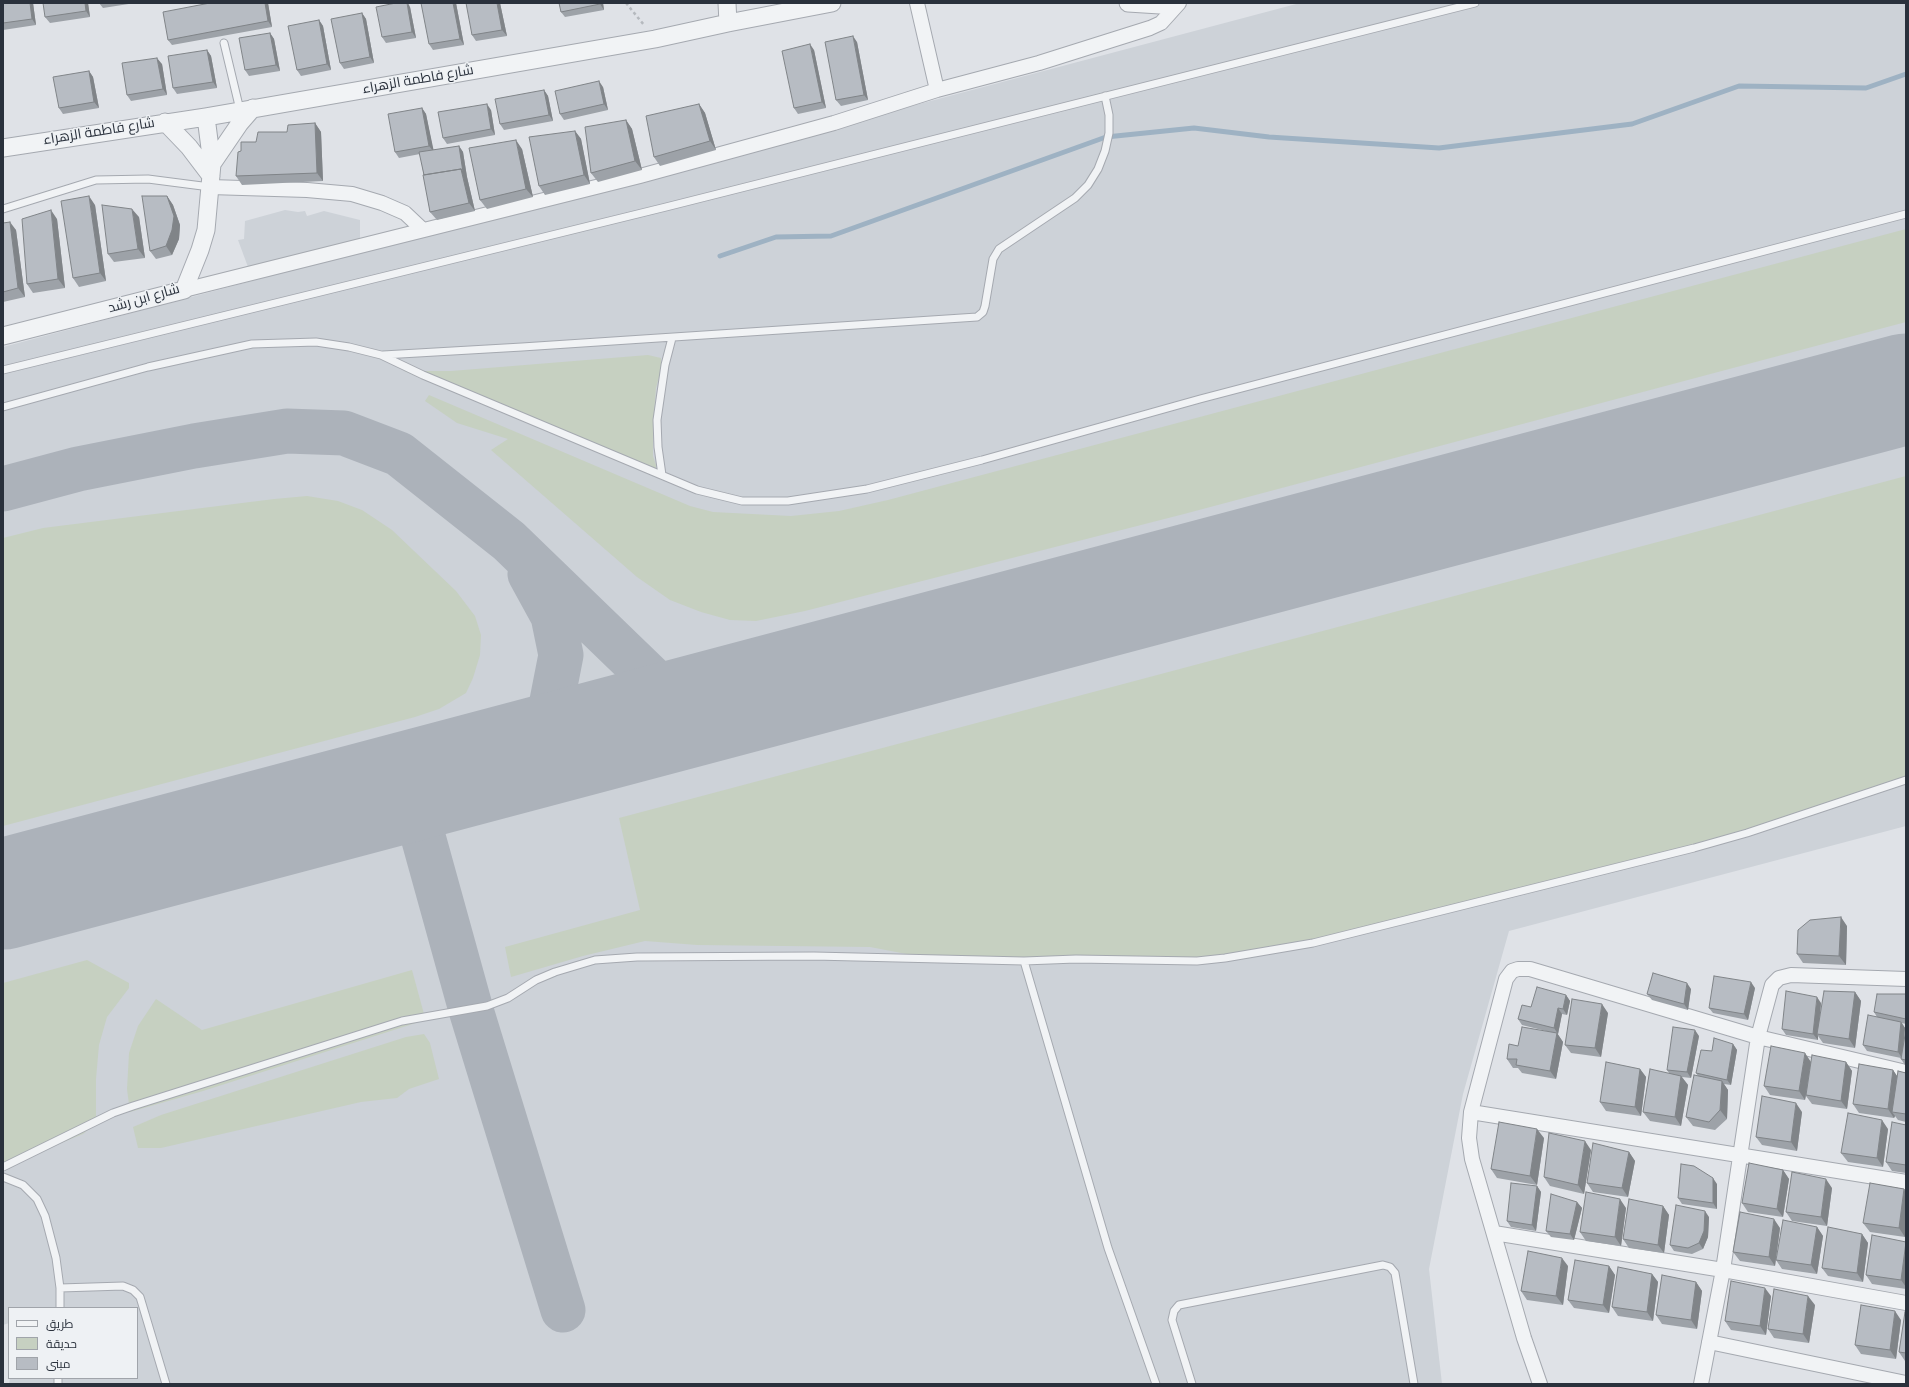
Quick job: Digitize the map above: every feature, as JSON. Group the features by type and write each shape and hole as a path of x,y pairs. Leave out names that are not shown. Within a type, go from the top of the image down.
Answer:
{"street":[{"path":"727,3 728,23"},
{"name":"شارع فاطمة الزهراء","path":"3,148 165,122 206,117 655,40 728,23 832,3"},
{"path":"917,3 937,90"},
{"path":"1128,3 1160,5 1168,3"},
{"path":"184,290 640,176 834,123 937,90 1039,63 1150,28 1161,23 1179,3"},
{"path":"211,176 247,109"},
{"name":"شارع ابن رشد","path":"3,336 184,290 206,230 211,176 206,117"},
{"path":"165,122 189,147 211,176 307,190 352,194 382,203 405,213 423,230"},
{"path":"1540,1384 1524,1338 1472,1159 1469,1138 1471,1112 1506,979 1512,971 1518,969 1530,969 1758,1037 1906,1072"},
{"path":"1701,1384 1723,1270 1758,1037 1772,985 1779,978 1791,975 1906,979"},
{"path":"1471,1112 1906,1182"},
{"path":"1494,1233 1723,1270 1906,1303"},
{"path":"1709,1342 1906,1383"}],"lane":[{"path":"3,370 666,207 1475,3"},
{"path":"224,42 247,109"},
{"path":"381,355 672,338 977,317 983,312 985,306 993,259 999,249 1075,198 1088,184 1098,169 1105,152 1108,133 1108,115 1105,96"},
{"path":"3,209 96,180 211,176"},
{"path":"3,407 148,367 252,344 316,342 349,347 381,355 423,375 697,490 742,501 788,501 867,489 982,460 1200,399 1906,214"},
{"path":"662,475 658,447 657,420 665,364 672,338"},
{"path":"3,1167 113,1113 133,1106 396,1023 422,1017 471,1010 498,1002 555,972 595,960 616,957 814,956 1024,961 1076,959 1197,961 1224,958 1313,943 1694,848 1747,833 1906,780"},
{"path":"1024,961 1108,1248 1156,1384"},
{"path":"3,1177 23,1185 37,1199 45,1216 56,1258 60,1288 60,1307"},
{"path":"1192,1384 1172,1320 1174,1312 1179,1305 1383,1265 1390,1267 1395,1273 1414,1384"},
{"path":"60,1288 123,1286 133,1290 140,1297 166,1384"}],"path":[{"path":"626,3 655,40"}],"shaded area":[{"path":"1300,3 1906,3 1906,826 1509,931 1463,1094 1429,1269 1442,1384 9,1384 10,1379 138,1379 138,1307 8,1307 8,1323 3,1325 3,347"},
{"path":"285,210 298,212 305,211 307,216 324,211 360,220 360,239 248,267 238,240 244,239 245,221"}],"green space":[{"path":"1906,229 1906,322 1184,514 805,611 756,621 730,620 701,612 670,600 637,577 491,450 508,439 457,423 425,401 429,395 690,506 713,512 791,516 839,511 888,500"},
{"path":"648,355 661,358 661,370 656,388 653,427 653,456 656,465 656,474 638,469 404,371 451,371"},
{"path":"1906,476 1906,783 1666,859 1315,943 1237,960 1184,962 917,956 870,947 697,945 645,941 583,956 511,977 505,947 640,910 619,818"},
{"path":"307,496 338,501 362,510 392,530 456,591 475,616 481,635 480,655 473,678 466,693 439,709 415,717 3,826 3,538 43,528"},
{"path":"87,960 129,983 129,988 107,1017 99,1045 96,1079 96,1123 83,1134 3,1167 3,983"},
{"path":"412,970 424,1014 422,1021 203,1091 130,1112 127,1089 129,1053 138,1026 156,999 202,1030"},
{"path":"424,1034 430,1043 439,1079 409,1089 397,1098 361,1102 161,1148 138,1148 133,1127 161,1115 406,1037"}],"building":[{"path":"3,3 30,3 32,19 3,23"},
{"path":"43,3 85,3 86,11 45,17"},
{"path":"210,3 265,3 268,21 168,40 163,12"},
{"path":"396,3 407,3 412,32 382,37 376,7"},
{"path":"421,3 453,3 460,39 429,44"},
{"path":"466,3 497,3 502,30 472,35"},
{"path":"559,3 600,3 600,4 561,12"},
{"path":"362,13 370,57 340,63 331,19"},
{"path":"319,20 327,64 297,70 288,26"},
{"path":"270,33 276,65 245,70 239,38"},
{"path":"853,36 864,95 836,100 825,42"},
{"path":"810,44 822,102 794,108 782,51"},
{"path":"207,50 213,82 173,88 168,56"},
{"path":"157,58 163,89 127,95 122,63"},
{"path":"89,71 94,102 59,108 53,77"},
{"path":"599,81 604,104 560,114 555,91"},
{"path":"544,90 549,115 500,124 495,99"},
{"path":"487,104 491,129 443,138 438,112"},
{"path":"699,104 710,141 654,157 646,116"},
{"path":"422,108 429,146 395,152 388,114"},
{"path":"626,120 635,161 591,173 585,127"},
{"path":"315,123 317,173 236,176 238,152 241,151 241,142 256,142 258,132 287,132 288,125"},
{"path":"575,131 584,175 539,186 529,137"},
{"path":"516,140 526,189 480,200 469,148"},
{"path":"459,146 463,172 461,169 424,175 419,152"},
{"path":"461,169 469,203 430,212 423,175"},
{"path":"89,196 100,273 73,278 61,201"},
{"path":"142,196 167,196 174,216 172,230 166,246 150,251"},
{"path":"102,205 132,209 138,249 108,254"},
{"path":"51,210 58,279 27,284 22,219"},
{"path":"10,222 18,288 3,292 3,223"},
{"path":"1841,917 1839,956 1797,954 1798,930 1810,920"},
{"path":"1653,973 1687,983 1684,1004 1647,994"},
{"path":"1714,976 1751,982 1744,1014 1709,1008"},
{"path":"1537,987 1566,995 1563,1009 1558,1008 1554,1028 1518,1019 1522,1005 1531,1007"},
{"path":"1786,991 1817,997 1813,1034 1782,1029"},
{"path":"1824,991 1855,992 1849,1039 1817,1034"},
{"path":"1877,994 1906,994 1906,1019 1874,1012"},
{"path":"1572,999 1602,1004 1595,1048 1565,1045"},
{"path":"1868,1015 1901,1022 1898,1052 1863,1045"},
{"path":"1522,1027 1557,1033 1550,1071 1516,1065 1517,1059 1507,1059 1509,1044 1518,1046"},
{"path":"1673,1027 1695,1030 1687,1072 1667,1070"},
{"path":"1906,1029 1906,1060 1901,1059"},
{"path":"1714,1038 1733,1044 1727,1080 1696,1073 1701,1050 1712,1051"},
{"path":"1771,1046 1805,1053 1799,1091 1764,1086"},
{"path":"1812,1055 1846,1062 1841,1101 1806,1095"},
{"path":"1606,1062 1640,1069 1635,1107 1600,1102"},
{"path":"1859,1064 1893,1070 1888,1109 1853,1104"},
{"path":"1650,1069 1681,1076 1675,1117 1643,1112"},
{"path":"1898,1071 1906,1073 1906,1114 1892,1112"},
{"path":"1694,1075 1722,1081 1720,1110 1709,1122 1686,1117"},
{"path":"1762,1096 1796,1103 1791,1142 1756,1137"},
{"path":"1848,1113 1882,1120 1877,1158 1841,1153"},
{"path":"1499,1122 1537,1129 1530,1176 1491,1169"},
{"path":"1892,1122 1906,1125 1906,1165 1886,1162"},
{"path":"1549,1133 1585,1141 1578,1185 1544,1177"},
{"path":"1593,1143 1629,1152 1622,1188 1587,1183"},
{"path":"1749,1163 1783,1170 1777,1209 1742,1203"},
{"path":"1681,1164 1694,1166 1713,1178 1713,1203 1678,1198"},
{"path":"1792,1172 1826,1179 1821,1217 1786,1212"},
{"path":"1511,1183 1537,1186 1532,1225 1507,1221"},
{"path":"1870,1183 1904,1189 1899,1228 1863,1223"},
{"path":"1586,1192 1620,1199 1615,1237 1580,1232"},
{"path":"1551,1194 1577,1202 1570,1234 1546,1231"},
{"path":"1629,1199 1663,1206 1658,1245 1623,1239"},
{"path":"1676,1205 1705,1211 1704,1231 1699,1243 1688,1248 1670,1245"},
{"path":"1740,1212 1774,1219 1769,1257 1733,1252"},
{"path":"1783,1220 1817,1227 1811,1265 1776,1260"},
{"path":"1828,1227 1862,1234 1857,1273 1822,1268"},
{"path":"1872,1235 1906,1242 1901,1280 1866,1275"},
{"path":"1528,1251 1562,1258 1556,1296 1521,1291"},
{"path":"1575,1260 1609,1266 1603,1305 1568,1300"},
{"path":"1618,1267 1652,1274 1647,1312 1612,1307"},
{"path":"1662,1275 1696,1282 1691,1320 1656,1315"},
{"path":"1731,1281 1765,1288 1760,1326 1725,1321"},
{"path":"1774,1289 1808,1296 1803,1334 1768,1329"},
{"path":"1861,1305 1895,1311 1890,1350 1855,1345"},
{"path":"1906,1312 1906,1353 1899,1352"}],"waterway":[{"path":"720,256 776,237 831,236 1106,137 1194,128 1269,137 1439,148 1632,124 1739,86 1866,88 1906,74"}],"taxiway":[{"path":"3,489 78,469 194,446 287,431 344,433 399,454 509,541 686,712"},
{"path":"528,754 551,706 561,655 553,616 530,574"},
{"path":"409,786 471,1010 563,1310"}],"runway":[{"path":"3,894 1906,389"}]}
